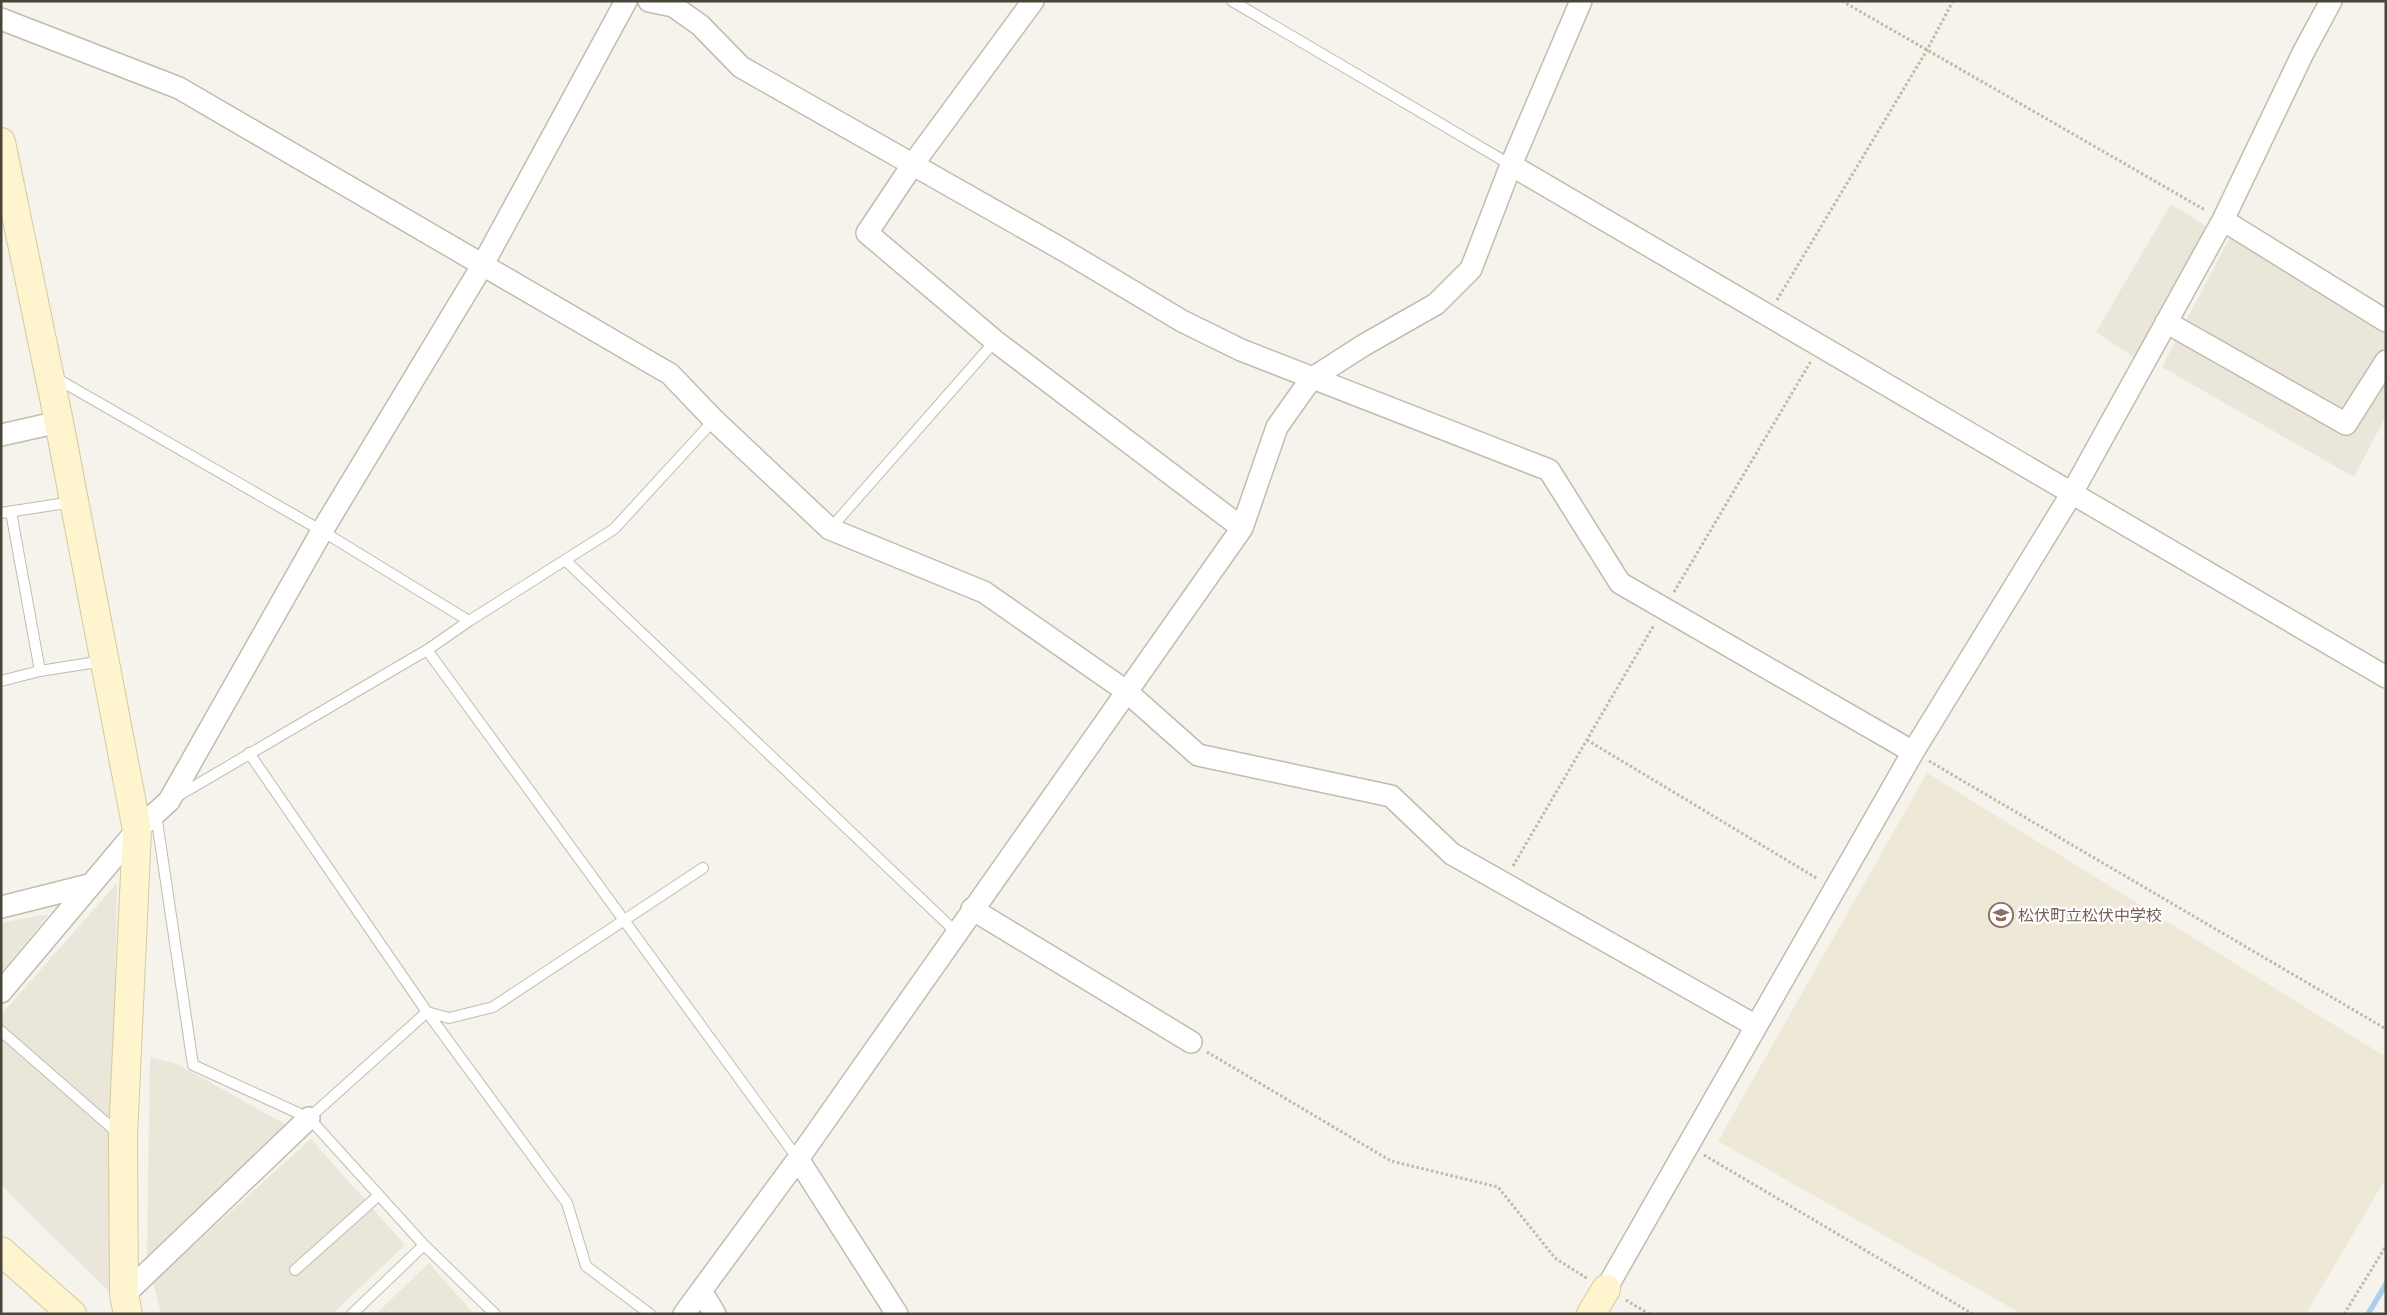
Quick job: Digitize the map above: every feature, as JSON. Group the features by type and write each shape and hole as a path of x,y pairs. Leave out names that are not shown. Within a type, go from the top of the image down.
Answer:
{"street":[{"path":"1,992 89,885 154,815 482,266 626,1"},
{"path":"649,1 673,6 700,25 741,67 913,164 1182,321 1240,350 1311,379 1549,470 1620,583 1913,752"},
{"path":"1033,1 913,164 867,233 995,341 1242,528"},
{"path":"684,1314 798,1159 972,909 1242,528 1276,427 1311,379 1364,345 1436,304 1471,269 1511,165 1581,1"},
{"path":"1591,1314 1913,752 2072,493 2222,220 2303,53 2331,1"},
{"path":"1,19 179,88 670,374 714,420 830,529 984,592 1126,691 1198,755 1391,796 1452,854 1756,1026"},
{"path":"1,142 59,422 103,661 154,815 123,1137 126,1305"},
{"path":"1511,165 2386,677"},
{"path":"2222,220 2386,321"},
{"path":"2166,322 2346,424 2386,361"},
{"path":"1,435 59,422"},
{"path":"1,908 89,885"},
{"path":"972,909 1191,1042"},
{"path":"126,1305 309,1118"},
{"path":"798,1159 897,1314"},
{"path":"1,1251 72,1314"},
{"path":"701,1291 715,1314"}],"lane":[{"path":"1232,1 1511,165"},
{"path":"830,529 995,341"},
{"path":"49,374 322,531 469,621"},
{"path":"495,1314 424,1245 309,1118 193,1065 154,815 249,753 427,650 469,621 614,529 714,420"},
{"path":"40,671 6,512 74,502"},
{"path":"565,560 956,932"},
{"path":"427,650 798,1159"},
{"path":"1,681 40,671 103,661"},
{"path":"249,753 427,1012 567,1203 586,1266 650,1314"},
{"path":"427,1012 449,1018 494,1007 703,868"},
{"path":"309,1118 427,1012"},
{"path":"1,1031 123,1137"},
{"path":"295,1270 379,1196"},
{"path":"355,1313 424,1245"}],"path":[{"path":"1842,1 2222,220"},
{"path":"1768,315 1927,50 1953,1"},
{"path":"1587,740 1834,889"},
{"path":"1913,752 2386,1029"},
{"path":"1191,1042 1391,1161 1498,1187 1555,1258 1606,1289"},
{"path":"1687,1146 1973,1314"},
{"path":"2344,1314 2386,1246"}],"shaded area":[{"path":"2171,204 2209,228 2135,358 2096,332"},
{"path":"2230,237 2386,334 2386,416 2354,477 2162,367"},
{"name":"松伏町立松伏中学校","path":"1927,773 2386,1057 2386,1178 2306,1314 2022,1314 1718,1141"},
{"path":"117,883 110,1293 1,1185 1,1015"},
{"path":"49,914 1,973 1,923"},
{"path":"150,1057 177,1064 285,1124 147,1256"},
{"path":"311,1139 405,1245 332,1314 161,1314 153,1282"},
{"path":"429,1263 474,1314 376,1314"}],"waterway":[{"path":"2368,1314 2386,1284"}],"place":[{"name":"松伏町立松伏中学校","path":"2001,915"}]}
